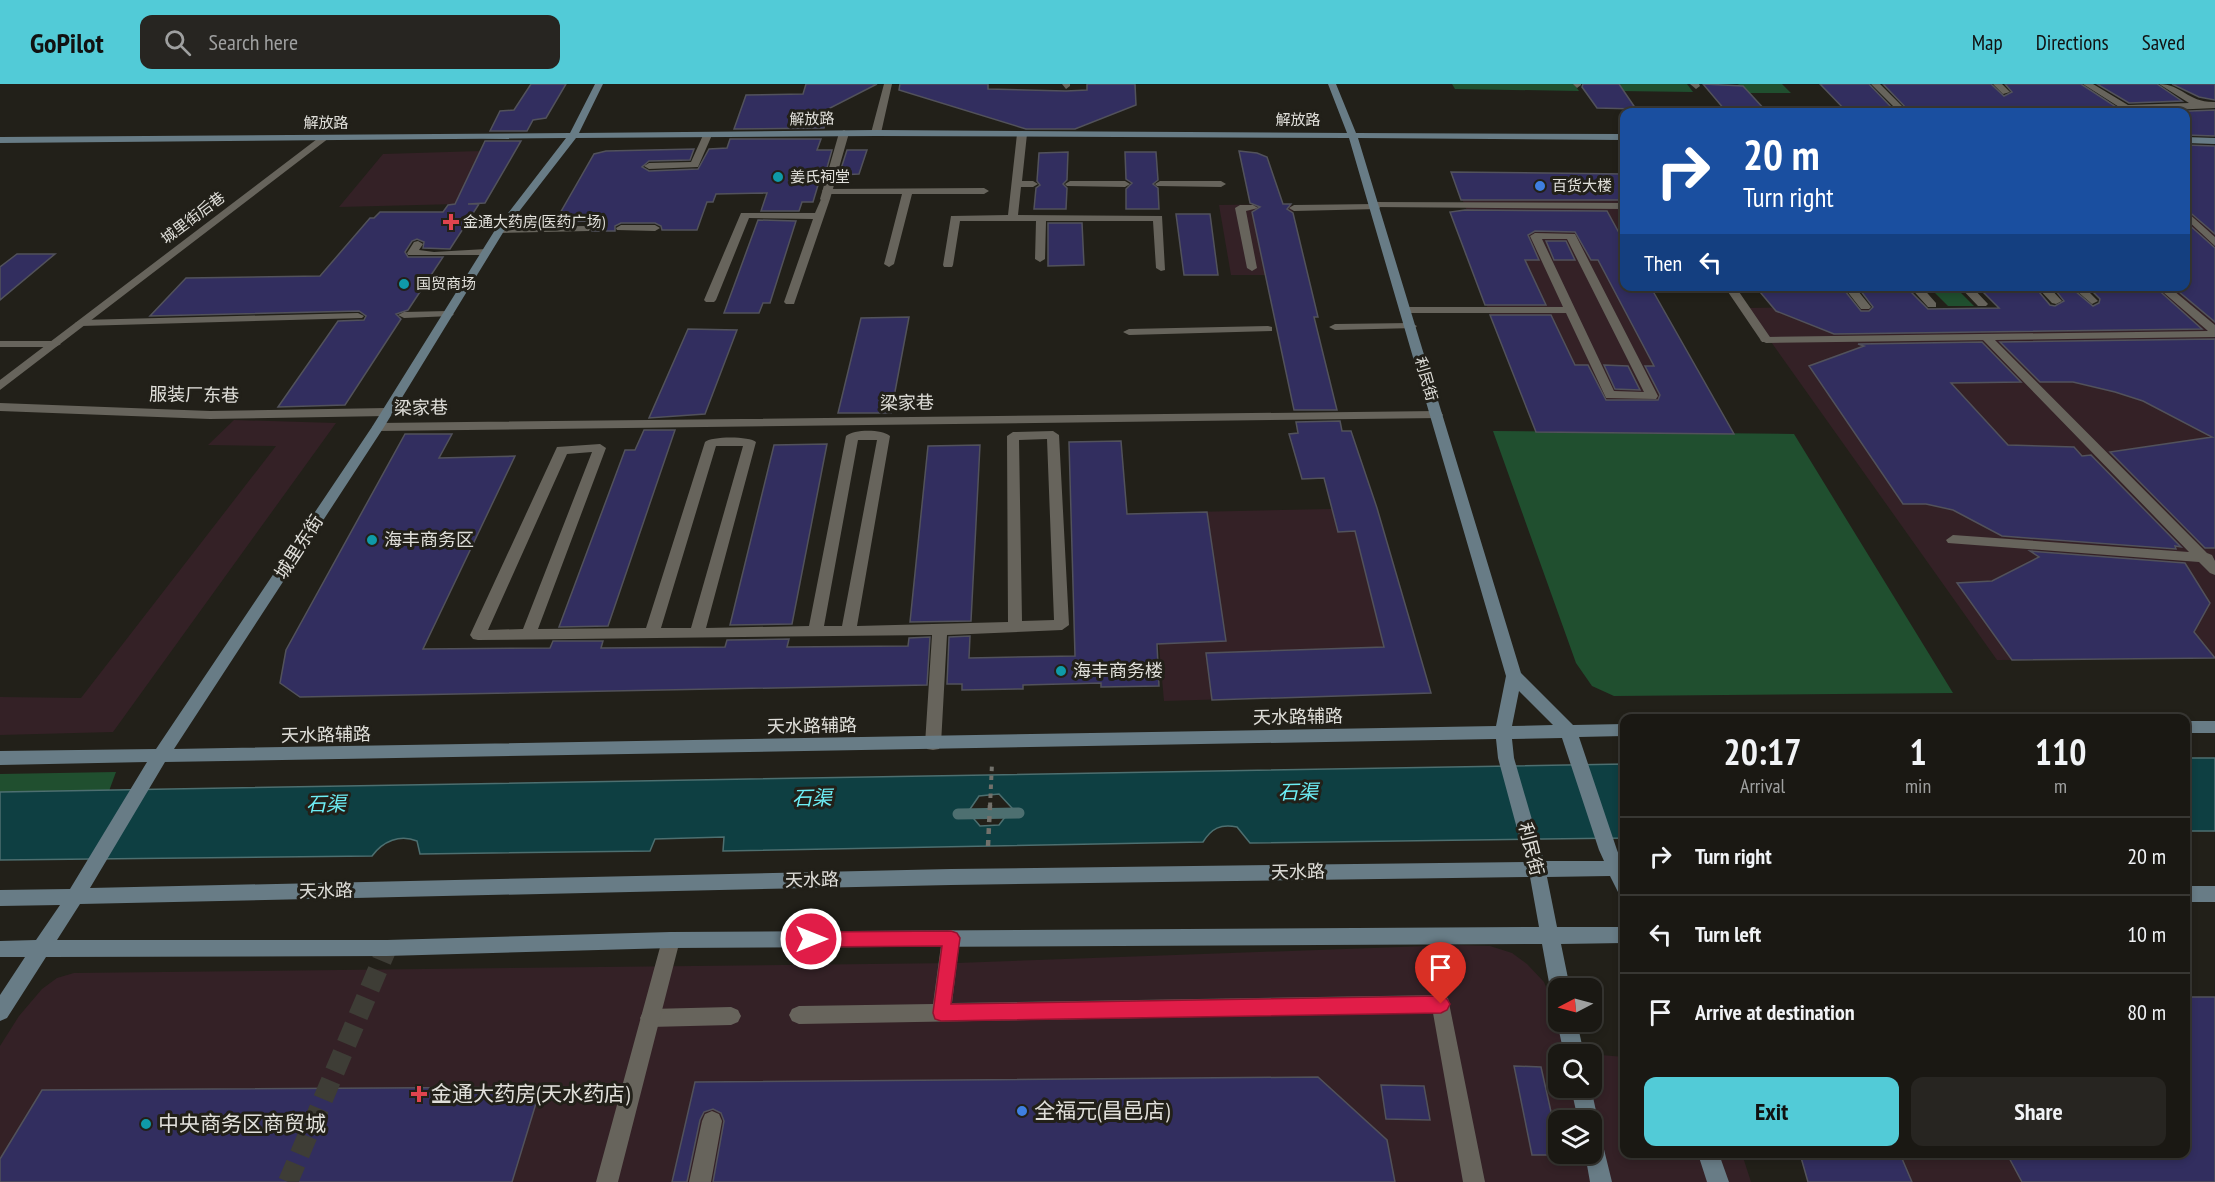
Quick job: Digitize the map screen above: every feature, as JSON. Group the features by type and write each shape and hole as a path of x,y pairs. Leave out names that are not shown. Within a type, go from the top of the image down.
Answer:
{"street":[{"name":"城里东街","path":"0,1012 75,897 140,787 378,427 500,230 573,137 599,84"},
{"path":"876,133 888,84"},
{"name":"利民街","path":"1332,84 1353,136 1375,206 1514,676 1503,732 1506,758 1532,845 1558,978"},
{"path":"1875,84 1900,108"},
{"path":"1996,84 2006,92"},
{"path":"2087,84 2127,108"},
{"path":"2163,84 2200,106"},
{"path":"2165,108 2215,105"},
{"name":"解放路","path":"0,140 876,133 1620,137"},
{"path":"790,302 844,134"},
{"path":"1013,218 1022,134"},
{"path":"649,166 695,165 707,135"},
{"name":"城里街后巷","path":"0,386 324,138"},
{"path":"2190,140 2215,141"},
{"path":"1017,184 1033,184"},
{"path":"1070,184 1125,184"},
{"path":"1160,184 1221,184"},
{"path":"826,195 909,191 984,191"},
{"path":"889,264 909,191"},
{"path":"1294,208 1620,206"},
{"path":"1252,268 1240,208 1253,208"},
{"path":"710,300 745,215 819,216"},
{"path":"948,265 955,218 1158,218 1161,268"},
{"path":"1040,259 1041,218"},
{"path":"2190,218 2215,243"},
{"path":"500,230 585,228"},
{"path":"621,228 655,228"},
{"path":"1535,236 1570,236 1652,396 1610,395 1570,310 1535,236"},
{"path":"418,244 412,253 486,252"},
{"path":"1732,291 1766,340 1987,338 2215,332"},
{"path":"1852,291 1865,306"},
{"path":"1919,291 1932,305"},
{"path":"1969,291 1982,304"},
{"path":"2046,291 2056,301"},
{"path":"2081,291 2092,301"},
{"path":"2168,291 2215,332"},
{"path":"1405,310 1570,310"},
{"path":"404,315 448,314"},
{"path":"81,322 358,316"},
{"path":"1335,327 1411,326"},
{"path":"1129,332 1268,329"},
{"path":"1987,338 2210,558 2215,570"},
{"path":"0,344 55,344"},
{"name":"服装厂东巷","path":"0,407 210,415 387,412"},
{"name":"梁家巷","path":"378,427 1437,415"},
{"path":"528,635 600,448 562,450 478,635 528,635 652,633 815,632 940,630 1015,628 1062,625 1053,435 1013,436 1015,628"},
{"path":"815,632 852,436 884,436 849,631"},
{"path":"652,633 711,442 750,442 697,633"},
{"path":"1953,540 2210,558"},
{"path":"933,744 940,630"},
{"name":"利民街","path":"1514,676 1568,730 1608,850 1620,867"},
{"path":"2190,727 2215,727"},
{"name":"天水路辅路","path":"0,758 993,743 1620,730"},
{"name":"天水路","path":"0,898 951,877 1620,868"},
{"path":"2190,894 2215,894"},
{"path":"0,949 387,948 671,940 1620,935"},
{"path":"941,1013 951,938"},
{"path":"607,1182 671,940"},
{"path":"799,1015 1441,1004 1474,1182"},
{"path":"650,1018 731,1016"},
{"path":"700,1182 712,1121"},
{"path":"1710,1158 1718,1182"},
{"path":"1597,1164 1601,1182"}],"path":[{"path":"988,846 993,743"}],"shaded area":[{"path":"481,151 458,204 339,207 383,154"},
{"path":"2190,171 2215,171 2215,658 1997,660 1747,308 1811,307 1815,310 2126,306 2109,291 2190,291"},
{"path":"1451,172 1620,174 1620,291 1651,291 1734,434 1536,432 1450,212 1467,211"},
{"path":"1291,204 1306,269 1264,269 1266,275 1231,275 1219,205"},
{"path":"234,420 336,423 113,732 0,735 0,697 81,698 276,446 208,445"},
{"path":"1377,508 1431,693 1164,701 1147,513"},
{"path":"1455,945 1490,946 1512,953 1527,964 1544,982 1548,992 1548,1032 1562,1032 1564,1044 1548,1044 1548,1098 1602,1098 1602,1055 1620,1057 1620,1158 1743,1158 1751,1182 0,1182 0,1046 19,1016 42,989 57,978 74,973 957,963"},
{"path":"2190,997 2215,997 2215,1182 1912,1182 1902,1158 2190,1158"}],"green space":[{"path":"1452,84 1574,84 1579,91 1455,89"},
{"path":"1619,84 1687,84 1693,92 1619,91 1622,89"},
{"path":"1737,84 1782,84 1791,93 1745,93 1748,91"},
{"path":"1933,291 1959,291 1974,306 1948,306"},
{"path":"1493,431 1794,434 1953,693 1614,696 1592,686 1576,663"},
{"path":"116,772 109,791 0,792 0,774"}],"water":[{"path":"2190,758 2215,758 2215,831 2190,831"},
{"path":"1620,764 1620,838 1250,843 1237,827 1226,826 1213,830 1203,842 723,851 724,837 655,839 650,851 420,854 417,841 404,838 392,840 381,846 372,856 0,860 0,792","holes":["999,794 1012,808 999,825 980,826 968,812 979,796"]}],"building":[{"path":"531,84 566,84 546,118 533,120 527,131 490,131 500,111 514,110"},
{"path":"806,84 877,84 830,108 824,128 734,129 746,95 803,94"},
{"path":"900,84 988,84 988,89 1066,91 1087,90 1087,84 1135,84 1136,105 1075,129 1026,129 899,90"},
{"path":"1583,84 1619,84 1635,108 1597,108 1582,87"},
{"path":"1703,84 1743,86 1763,108 1723,108"},
{"path":"1820,84 1869,84 1892,108 1843,108"},
{"path":"1883,84 1991,84 2004,96 2012,92 2005,84 2081,84 2118,108 1906,108"},
{"path":"2097,84 2157,84 2182,101 2129,103"},
{"path":"2172,84 2215,84 2215,100 2199,97"},
{"path":"2215,110 2215,136 2190,135 2190,111"},
{"path":"730,139 821,139 817,150 832,150 825,175 821,175 813,202 802,202 799,211 761,211 767,193 716,194 713,202 707,202 697,230 662,230 661,226 655,223 621,223 615,226 615,231 592,231 589,226 591,221 555,222 594,154 606,151 694,149 690,160 649,161 642,167 649,171 698,169 709,149 727,148"},
{"path":"485,141 521,141 485,203 468,204 479,204 450,249 423,248 424,242 417,239 412,241 405,252 408,257 443,257 408,310 396,314 401,319 345,405 278,407 338,321 364,320 366,316 359,311 150,316 186,278 320,276 370,218 374,218 380,212 443,212 448,205 455,204"},
{"path":"2190,145 2215,146 2215,234 2190,212"},
{"path":"847,150 867,150 859,174 839,175"},
{"path":"1239,151 1257,153 1267,157 1283,204 1291,204 1287,209 1293,213 1318,317 1314,317 1337,410 1294,410 1252,212 1260,207 1250,203"},
{"path":"1068,152 1067,180 1063,184 1067,188 1066,209 1034,209 1036,188 1040,185 1037,181 1039,153"},
{"path":"1125,152 1156,152 1158,180 1153,184 1158,188 1159,209 1126,209 1126,189 1132,183 1126,179"},
{"name":"百货大楼","path":"1451,172 1620,174 1620,200 1461,200"},
{"path":"1465,210 1607,211 1620,235 1620,291 1653,291 1734,434 1536,432 1490,315 1551,315 1575,365 1588,365 1606,400 1658,400 1660,395 1645,366 1654,366 1598,260 1591,260 1575,232 1535,231 1528,235 1539,260 1525,260 1546,305 1485,305 1450,212"},
{"path":"1176,214 1210,214 1218,275 1184,275"},
{"path":"758,220 796,221 770,303 763,303 759,313 724,313"},
{"path":"1048,223 1082,223 1084,265 1048,266"},
{"path":"2190,226 2215,248 2215,322 2178,291 2190,291"},
{"path":"1546,241 1566,241 1575,260 1554,260"},
{"path":"17,254 55,254 0,300 0,267"},
{"path":"1759,291 1845,291 1861,311 1869,311 1873,307 1861,291 1910,291 1928,309 1999,308 1982,291 2038,291 2050,305 2055,306 2064,301 2056,291 2075,291 2093,306 2099,303 2100,299 2092,291 2160,291 2202,329 1834,334 1776,311"},
{"path":"909,317 891,413 838,413 861,318"},
{"path":"688,329 737,330 705,414 649,418"},
{"path":"2215,339 2215,548 2205,548 2110,452 2212,437 2143,401 2115,392 2073,382 2040,382 2000,342"},
{"path":"1982,342 2021,382 1951,383 2008,445 2074,447 2082,456 2091,455 2181,547 2175,546 2176,549 2002,536 1953,510 1926,504 1903,504 1809,366 1864,346 1858,344"},
{"path":"1604,365 1628,366 1640,390 1615,389"},
{"path":"1340,421 1342,431 1351,431 1377,508 1431,693 1212,700 1206,653 1384,647 1355,531 1338,532 1324,478 1302,479 1289,434 1298,433 1296,422"},
{"path":"644,430 675,430 608,626 559,627 625,450 635,450"},
{"name":"海丰商务区","path":"405,434 452,434 439,458 515,456 423,649 550,648 553,641 603,641 601,648 725,647 727,640 789,639 787,647 908,646 909,638 930,637 927,685 300,697 280,683 286,650"},
{"path":"1121,441 1127,514 1207,512 1226,641 1157,644 1159,686 1101,687 1101,683 1023,685 1023,689 962,690 962,684 947,684 949,637 970,636 969,658 1075,656 1069,442"},
{"path":"827,444 792,624 730,625 774,445"},
{"path":"980,445 971,621 910,622 928,446"},
{"path":"2030,551 2185,563 2210,603 2194,632 2215,658 2012,660 1957,583 1992,581 2039,557"},
{"path":"2190,997 2215,997 2215,1182 2022,1182 2009,1158 2190,1158"},
{"path":"1514,1066 1541,1067 1551,1110 1548,1110 1548,1155 1532,1155"},
{"name":"全福元(昌邑店)","path":"1318,1077 1387,1140 1395,1182 713,1182 724,1121 721,1113 713,1109 704,1112 700,1120 687,1182 672,1182 695,1082"},
{"path":"1381,1085 1424,1086 1430,1120 1386,1119"},
{"path":"541,1087 512,1182 0,1182 0,1159 42,1090"},
{"path":"1801,1158 1902,1158 1912,1182 1808,1182"}],"waterway":[{"name":"石渠","path":"958,814 1019,813"}],"tunnel":[{"path":"288,1182 387,948"}],"place":[{"name":"姜氏祠堂","path":"778,177"},
{"name":"百货大楼","path":"1540,186"},
{"name":"金通大药房(医药广场)","path":"451,222"},
{"name":"国贸商场","path":"404,284"},
{"name":"海丰商务区","path":"372,540"},
{"name":"海丰商务楼","path":"1061,671"},
{"name":"金通大药房(天水药店)","path":"419,1094"},
{"name":"全福元(昌邑店)","path":"1022,1111"},
{"name":"中央商务区商贸城","path":"146,1124"}],"route":[{"path":"811,939 951,938 941,1013 1441,1004"}]}
